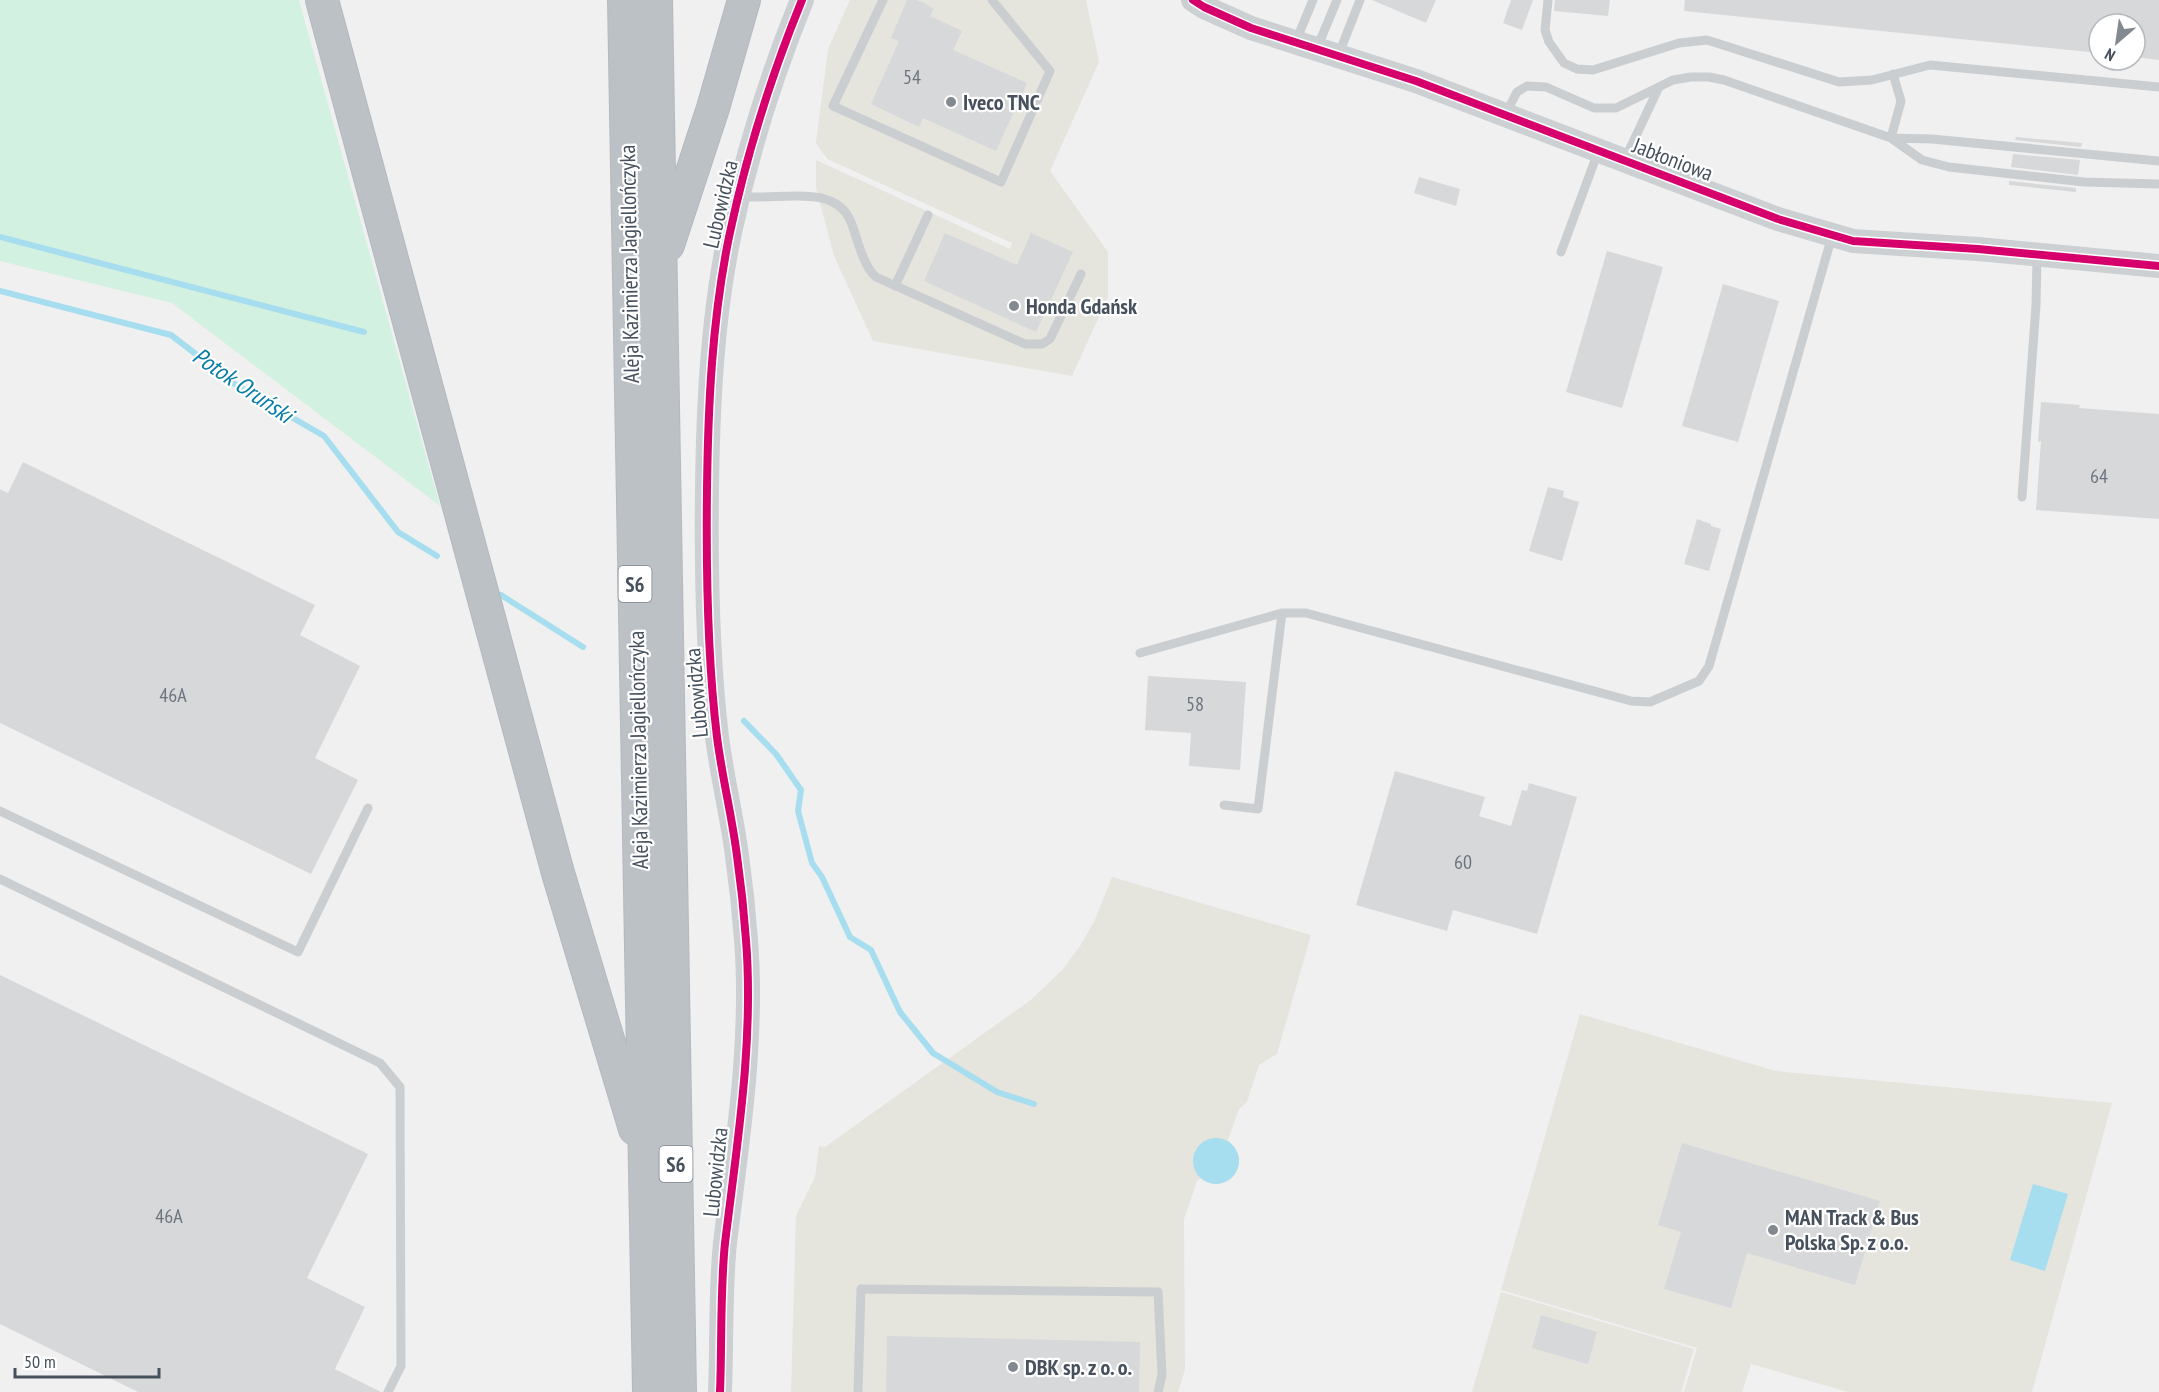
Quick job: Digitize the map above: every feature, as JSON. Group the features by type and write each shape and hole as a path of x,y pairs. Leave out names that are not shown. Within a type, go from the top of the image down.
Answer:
{"highway":[{"path":"322,0 555,862 646,1167"},
{"name":"Aleja Kazimierza Jagiellończyka","path":"624,0 649,1392"},
{"name":"Aleja Kazimierza Jagiellończyka","path":"656,0 680,1392"},
{"path":"662,263 713,108 744,0"}],"street":[{"name":"Lubowidzka","path":"720,1392 725,1248 737,1155 746,1055 747,941 737,855 722,770 713,690 707,595 708,449 713,344 728,239 739,195 774,77 802,0"},
{"name":"Jabłoniowa","path":"1193,0 1251,28 1416,81 1626,159 1778,219 1832,236 1853,241 2037,254 2159,266"}],"lane":[{"path":"883,0 833,106 1000,182 1050,71 992,0"},
{"path":"1313,0 1317,49"},
{"path":"1317,49 1337,0"},
{"path":"1317,49 1360,0"},
{"path":"1548,0 1545,30 1549,42 1564,63 1577,69 1593,70 1679,43 1707,40 1839,82 1861,82 1930,65 2159,87"},
{"path":"1891,138 1901,101 1893,74"},
{"path":"1505,115 1517,92 1527,86 1546,87 1594,108 1616,108 1672,80 1691,77 1717,78 1891,138 1922,159 1949,167 2084,182 2159,184"},
{"path":"1626,159 1658,89"},
{"path":"626,110 636,142"},
{"path":"649,142 658,110"},
{"path":"1891,138 1932,139 2159,161"},
{"path":"1561,252 1598,150"},
{"path":"628,216 637,184"},
{"path":"650,184 660,216"},
{"path":"739,195 758,198 813,196 833,201 845,211 850,219 873,274 1025,344 1042,344 1050,339 1081,274"},
{"path":"895,286 928,215"},
{"path":"1140,653 1282,613 1306,613 1631,701 1650,702 1699,681 1709,666 1832,236"},
{"path":"2022,497 2036,305 2037,254"},
{"path":"1224,804 1258,809 1282,613"},
{"path":"0,811 298,952 368,808"},
{"path":"0,879 381,1063 400,1087 401,1366 388,1392"},
{"path":"858,1392 861,1289 1158,1292 1162,1376 1158,1392"}],"shaded area":[{"path":"850,0 1086,0 1099,62 1050,171 1108,252 1108,297 1072,376 873,341 834,256 816,188 816,160 1010,249 1012,243 827,159 816,143 828,49"},
{"path":"1112,877 1311,935 1277,1054 1259,1065 1247,1102 1239,1109 1228,1140 1238,1155 1239,1164 1235,1173 1221,1183 1212,1184 1201,1178 1197,1181 1184,1219 1185,1370 1178,1392 791,1392 796,1216 815,1177 819,1146 825,1147 1032,999 1062,970 1080,946 1094,922"},
{"path":"1580,1014 1776,1071 2112,1103 2032,1392 1848,1392 1751,1364 1742,1392 1684,1392 1697,1348 1501,1290"},
{"path":"1501,1292 1694,1349 1681,1392 1472,1392"}],"green space":[{"path":"0,0 299,0 440,506 172,303 0,261"}],"water":[{"path":"1216,1138 1232,1145 1239,1161 1232,1177 1216,1184 1200,1177 1193,1161 1200,1145"},
{"path":"2033,1184 2068,1194 2045,1271 2010,1260"}],"building":[{"path":"907,0 917,0 926,4 934,9 930,16 962,31 953,50 1027,83 996,151 923,118 919,127 871,104 899,41 891,38"},
{"path":"1372,0 1436,0 1426,23"},
{"path":"1511,0 1533,0 1522,30 1503,23"},
{"path":"1555,0 1610,0 1608,16 1554,11"},
{"path":"1685,0 2159,0 2159,60 2147,58 2147,12 2087,12 2087,52 1684,11"},
{"path":"2016,137 2082,143 2081,147 2015,140"},
{"path":"2013,154 2080,160 2078,175 2011,167"},
{"path":"1419,177 1460,189 1456,206 1414,193"},
{"path":"2009,181 2076,188 2076,192 2009,185"},
{"name":"Honda Gdańsk","path":"945,233 1017,265 1031,233 1073,252 1036,332 924,281"},
{"path":"1607,251 1663,267 1622,408 1566,392"},
{"path":"1723,284 1779,301 1738,442 1682,426"},
{"path":"2041,402 2080,405 2079,408 2159,414 2159,519 2036,510 2041,441 2038,442"},
{"path":"23,462 315,605 300,635 360,666 315,758 358,780 311,874 0,723 0,489 8,493"},
{"path":"1548,487 1564,491 1563,497 1579,502 1562,561 1529,551"},
{"path":"1697,519 1721,529 1709,571 1684,564"},
{"path":"1148,676 1246,682 1240,770 1189,766 1191,733 1145,730"},
{"path":"1395,771 1485,797 1479,816 1511,826 1522,790 1527,791 1529,783 1577,797 1537,934 1453,910 1447,931 1356,905"},
{"path":"0,975 368,1154 307,1278 365,1307 335,1369 381,1392 138,1392 0,1324"},
{"name":"MAN Track & Bus Polska Sp. z o.o.","path":"1682,1143 1880,1201 1855,1285 1747,1253 1731,1308 1664,1289 1681,1232 1658,1225"},
{"path":"1541,1315 1597,1332 1588,1364 1532,1348"},
{"name":"DBK sp. z o. o.","path":"887,1336 1140,1342 1139,1392 886,1392"}],"waterway":[{"path":"0,237 364,332"},
{"name":"Potok Oruński","path":"0,291 171,335 236,385 324,436 398,532 437,556"},
{"name":"Potok Oruński","path":"501,595 583,647"},
{"name":"Potok Oruński","path":"744,721 776,754 801,790 798,811 812,863 822,877 850,937 871,950 900,1012 933,1053 997,1092 1034,1104"}],"cycle path":[{"path":"720,1392 723,1261 743,1092 748,978 740,877 719,752 711,675 707,552 710,395 723,268 743,176 760,117 802,0"},
{"path":"1193,0 1251,28 1416,81 1778,219 1853,241 1978,249 2159,266"}],"place":[{"name":"Iveco TNC","path":"951,102"},
{"name":"Honda Gdańsk","path":"1014,306"},
{"name":"MAN Track & Bus Polska Sp. z o.o.","path":"1773,1230"},
{"name":"DBK sp. z o. o.","path":"1013,1367"}]}
